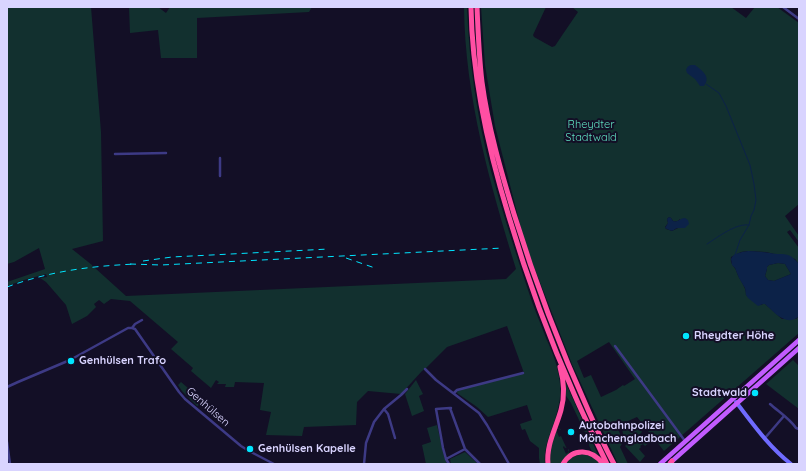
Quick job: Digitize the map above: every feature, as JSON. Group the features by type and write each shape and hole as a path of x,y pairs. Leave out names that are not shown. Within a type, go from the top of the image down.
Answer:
{"highway":[{"path":"471,7 476,77 481,110 496,175 515,238 538,303 574,395 607,464"},
{"path":"477,7 482,83 492,134 506,188 554,330 589,413 614,464"},
{"path":"548,464 549,445 561,409 563,390 562,373 552,339"},
{"path":"563,464 566,459 572,455 583,452 594,455 602,464"}],"main road":[{"path":"660,464 799,340"},
{"path":"670,463 799,348"}],"street":[{"path":"783,7 799,19"},
{"path":"115,154 166,153"},
{"path":"220,158 220,176"},
{"path":"7,387 70,360 128,328 132,328 135,324 142,320"},
{"name":"Genhülsen","path":"132,328 135,329 185,399 241,446 274,464"},
{"path":"615,346 685,441"},
{"path":"426,369 436,380 480,413 488,424 509,464"},
{"path":"454,393 457,390 523,373"},
{"path":"364,464 366,443 374,422 384,409 401,396 407,389"},
{"path":"733,398 765,439 791,464"},
{"path":"770,404 796,428 799,429"},
{"path":"449,464 443,448 436,409 451,408 465,449 480,464"},
{"path":"384,409 388,414 395,438"},
{"path":"765,439 784,416"},
{"path":"7,442 10,464"},
{"path":"446,459 465,449"}],"green space":[{"path":"7,7 91,7 101,132 103,241 72,249 126,296 506,279 516,269 488,172 474,107 465,41 464,7 467,7 474,90 491,171 530,296 553,355 559,377 560,399 547,443 545,464 540,464 539,448 530,441 525,429 522,430 520,424 532,420 527,405 488,417 457,393 458,390 524,373 507,326 447,347 401,394 368,391 357,402 356,425 304,427 302,436 266,435 271,412 260,410 264,383 235,382 234,387 225,387 226,384 217,384 219,382 216,380 211,388 191,371 193,368 171,349 178,342 130,301 111,299 104,304 99,300 94,304 96,307 87,316 72,324 66,305 46,282 40,278 47,277 46,274 7,286 7,282 45,269 39,248 14,262 7,264"},
{"path":"129,7 158,7 166,13 170,7 312,7 309,12 197,18 197,58 161,58 158,30 130,33"},
{"name":"Rheydter Stadtwald","path":"481,7 546,7 533,35 552,47 555,46 578,12 572,7 731,7 746,18 755,7 777,7 799,23 799,204 785,216 799,236 799,242 790,230 787,232 799,248 799,264 795,259 766,252 748,251 741,252 731,257 731,261 744,287 746,295 761,305 765,304 782,319 796,319 799,316 799,333 664,451 637,417 617,426 623,442 620,447 628,464 618,464 572,364 525,244 495,126 485,65","holes":["669,217 675,222 680,219 680,228 672,231 666,229 665,227 668,223 667,219","609,342 635,379 601,397 591,375 584,378 577,361"]},
{"path":"778,263 785,264 791,274 774,281 768,280 765,276 767,267"},
{"path":"793,360 799,366 799,409 766,384"},
{"path":"563,377 599,457 590,448 589,441 571,403 564,393"},
{"path":"416,380 423,394 419,396 424,411 412,416 405,394"},
{"path":"181,382 203,401 200,405 197,406 182,391 178,385"},
{"path":"634,422 638,425 642,432 633,440 627,442 622,429"},
{"path":"437,425 447,464 426,464 422,445 431,442 427,428"},
{"path":"557,428 559,428 557,429 557,432 559,437 561,436 567,447 565,448 564,446 563,447 566,454 569,452 569,454 561,464 549,464 549,454"},
{"path":"640,436 642,439 645,437 649,443 645,446 643,444 640,446 641,447 639,449 645,456 640,462 625,446"},
{"path":"465,452 478,464 451,464 450,459"},
{"path":"584,454 601,464 565,464 574,457"}],"water":[{"path":"695,65 705,74 707,80 704,86 700,86 695,79 687,73 686,70 688,66"},
{"path":"669,217 673,221 678,221 685,218 688,220 689,224 685,228 677,228 672,231 668,230 665,228"},
{"path":"748,251 786,254 792,257 799,264 799,316 794,319 785,320 765,304 758,306 748,298 745,288 732,265 731,259 736,254","holes":["778,263 785,264 791,274 774,281 768,280 765,276 769,265"]}],"waterway":[{"path":"706,84 719,93 726,106 750,165 754,184 756,200 754,210 749,225 740,240 735,255"},
{"path":"707,244 733,228 749,225"}],"railway":[{"path":"130,264 161,265 503,248"},
{"path":"143,261 172,257 329,249"},
{"path":"346,258 375,268"},
{"path":"7,287 39,277 71,270 136,264"}],"place":[{"name":"Rheydter Höhe","path":"686,336"},
{"name":"Genhülsen Trafo","path":"71,361"},
{"name":"Stadtwald","path":"755,393"},
{"name":"Autobahnpolizei Mönchengladbach","path":"571,432"},
{"name":"Genhülsen Kapelle","path":"250,449"}]}
